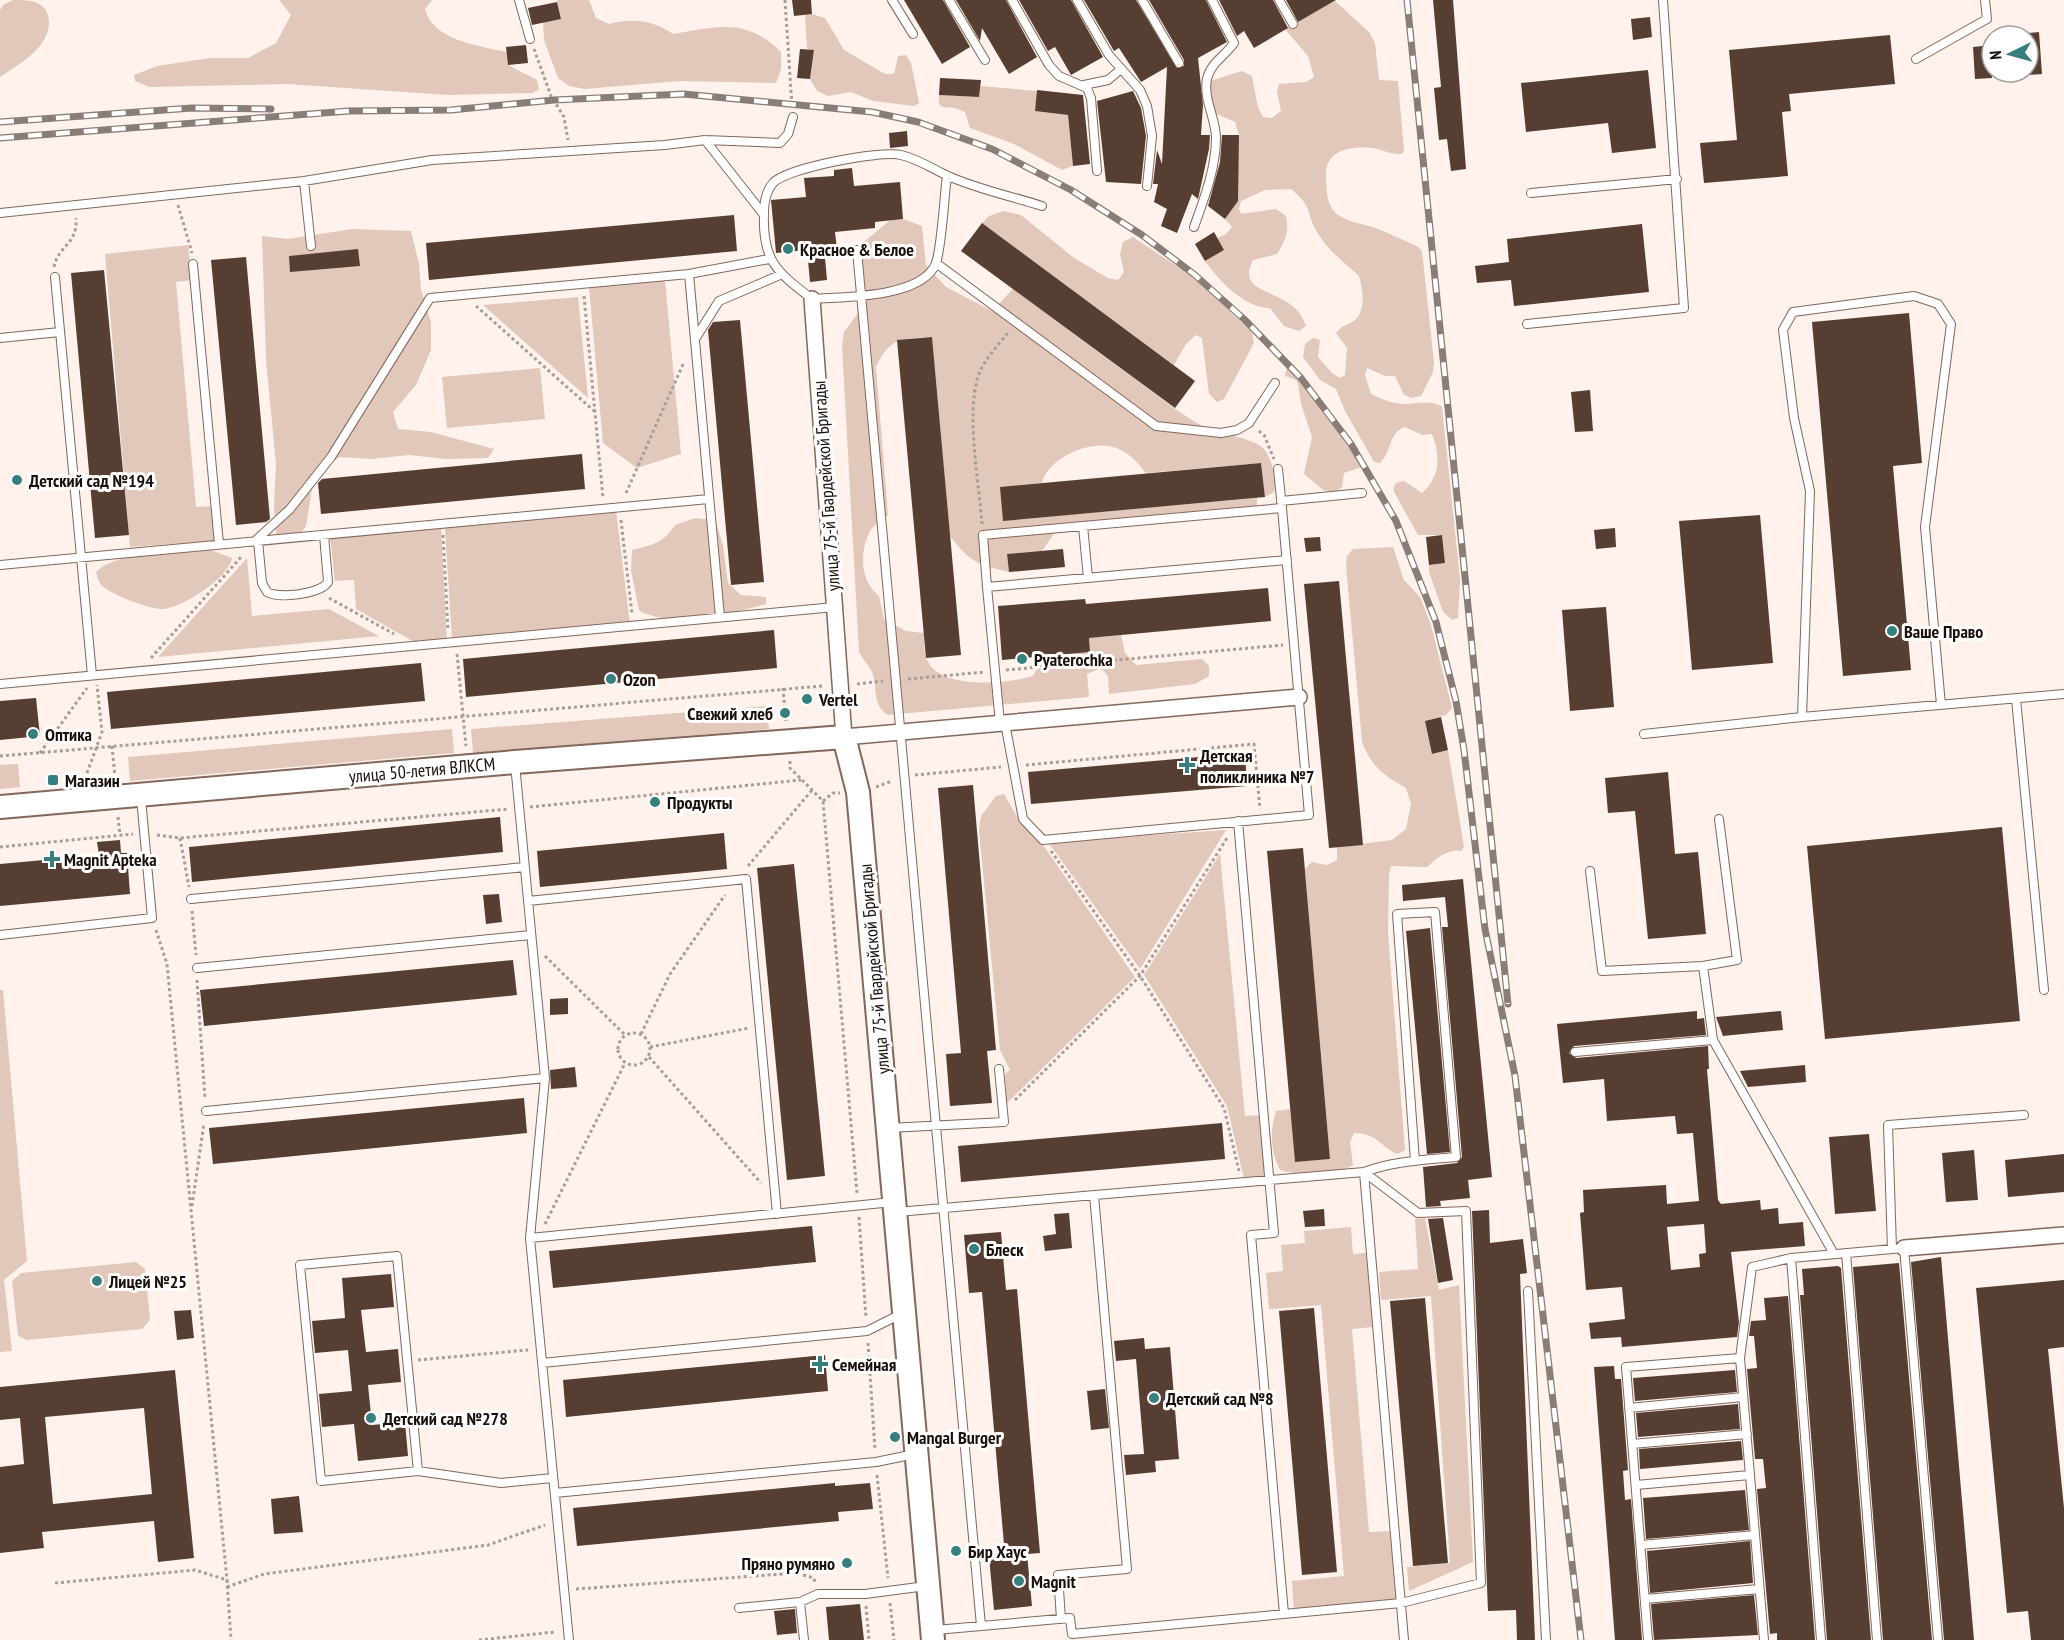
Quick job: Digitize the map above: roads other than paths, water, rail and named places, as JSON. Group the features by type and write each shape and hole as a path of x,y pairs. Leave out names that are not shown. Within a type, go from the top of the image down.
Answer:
{"main road":[{"name":"улица 50-летия ВЛКСМ","path":"0,807 515,762 844,737"},
{"name":"улица 75-й Гвардейской Бригады","path":"844,737 858,792 932,1635"}],"street":[{"name":"улица 75-й Гвардейской Бригады","path":"812,299 844,737"},
{"path":"844,737 1299,697"},
{"path":"1898,1249 2064,1235"}],"lane":[{"path":"519,0 530,39"},
{"path":"892,0 913,34"},
{"path":"949,0 985,60"},
{"path":"1012,0 1049,65 1059,76 1084,86 1108,80 1120,70"},
{"path":"1077,0 1120,70 1140,90 1147,106 1152,136 1147,186"},
{"path":"1142,0 1179,63"},
{"path":"1194,227 1207,189 1216,138 1207,102 1207,79 1216,59 1234,43 1212,0"},
{"path":"1279,0 1293,24"},
{"path":"1527,324 1684,308 1663,0"},
{"path":"1916,59 1987,19 1985,0"},
{"path":"1084,86 1091,98 1097,171"},
{"path":"0,213 304,181 432,160 705,140 780,143 788,134 793,117"},
{"path":"705,140 764,215"},
{"path":"947,176 936,263 926,277 910,287 861,296 812,299 780,275 769,259 764,215 765,198 772,184 783,176 838,163 897,154 916,159 947,176 1042,206"},
{"path":"1531,193 1677,179"},
{"path":"304,181 311,246"},
{"path":"857,250 981,1626"},
{"path":"257,541 290,509 331,457 430,298 688,274 769,259"},
{"path":"936,263 1156,426 1221,434 1237,430 1249,423 1275,383"},
{"path":"193,264 219,544"},
{"path":"688,274 720,617"},
{"path":"694,339 718,301 780,275"},
{"path":"55,278 94,675"},
{"path":"1802,717 1810,491 1794,418 1783,330 1793,312 1914,296 1938,304 1951,324 1925,527 1941,705"},
{"path":"0,338 60,332"},
{"path":"1278,469 1281,505 1287,560 1309,815 1043,840 1023,819 1002,723 983,535 1281,505 1362,493"},
{"path":"0,565 710,499"},
{"path":"1083,526 1088,578"},
{"path":"257,541 262,583 267,592 277,595 316,592 326,587 328,582 324,535"},
{"path":"987,587 1287,560"},
{"path":"0,684 835,607"},
{"path":"1644,734 1802,717 2064,694"},
{"path":"2016,699 2044,990"},
{"path":"515,762 545,1078 530,1238 569,1636"},
{"path":"0,936 152,918 140,794"},
{"path":"1590,871 1602,972 1703,966 1737,960 1719,819"},
{"path":"1238,821 1274,1233 1251,1235 1284,1614"},
{"path":"191,899 525,867"},
{"path":"528,901 746,879 777,1214"},
{"path":"530,1238 858,1206 943,1208 1242,1183 1364,1172 1390,1163 1414,1161 1456,1157 1436,912 1397,914 1414,1161"},
{"path":"197,968 532,939"},
{"path":"1703,966 1713,1040 1834,1254"},
{"path":"1575,1052 1713,1040"},
{"path":"888,1128 936,1128 1004,1122 999,1069"},
{"path":"206,1111 545,1078"},
{"path":"1938,1640 1898,1249 1888,1125 2024,1115"},
{"path":"1364,1172 1404,1640"},
{"path":"932,1635 981,1626 1070,1618 1072,1634 1401,1603 1482,1583 1466,1211 1418,1213 1364,1172"},
{"path":"1061,1619 1058,1575 1127,1569 1094,1195"},
{"path":"1764,1640 1740,1358 1752,1267 1791,1258 1898,1249"},
{"path":"1846,1253 1877,1640"},
{"path":"418,1472 397,1256 300,1265 321,1481 418,1472 501,1483 553,1478"},
{"path":"1791,1258 1821,1640"},
{"path":"1528,1291 1546,1640"},
{"path":"542,1363 867,1332 904,1313"},
{"path":"1648,1640 1626,1367 1740,1358"},
{"path":"1629,1408 1743,1397"},
{"path":"1632,1444 1747,1434"},
{"path":"555,1493 876,1462 917,1453"},
{"path":"1636,1485 1750,1475"},
{"path":"1641,1545 1755,1535"},
{"path":"739,1608 800,1602 818,1594 865,1594 927,1586"},
{"path":"1645,1599 1760,1588"},
{"path":"800,1602 804,1640"}],"railway":[{"path":"1407,0 1508,1004"},
{"path":"0,138 349,111 451,110 554,100 684,94 872,112 918,122 992,149 1071,190 1142,235 1195,275 1245,320 1301,378 1351,444 1396,521 1436,622 1456,701 1485,929 1515,1076 1581,1640"},
{"path":"0,122 192,108 271,109"}],"place":[{"name":"Красное & Белое","path":"788,249"},
{"name":"Детский сад №194","path":"17,480"},
{"name":"Ваше Право","path":"1892,631"},
{"name":"Pyaterochka","path":"1022,659"},
{"name":"Ozon","path":"611,679"},
{"name":"Vertel","path":"807,699"},
{"name":"Свежий хлеб","path":"785,713"},
{"name":"Оптика","path":"33,734"},
{"name":"Детская поликлиника №7","path":"1187,765"},
{"name":"Магазин","path":"53,780"},
{"name":"Продукты","path":"655,802"},
{"name":"Magnit Apteka","path":"52,859"},
{"name":"Блеск","path":"974,1249"},
{"name":"Лицей №25","path":"97,1281"},
{"name":"Семейная","path":"820,1364"},
{"name":"Детский сад №8","path":"1154,1398"},
{"name":"Детский сад №278","path":"371,1418"},
{"name":"Mangal Burger","path":"895,1437"},
{"name":"Бир Хаус","path":"956,1551"},
{"name":"Пряно румяно","path":"847,1563"},
{"name":"Magnit","path":"1019,1581"}]}
